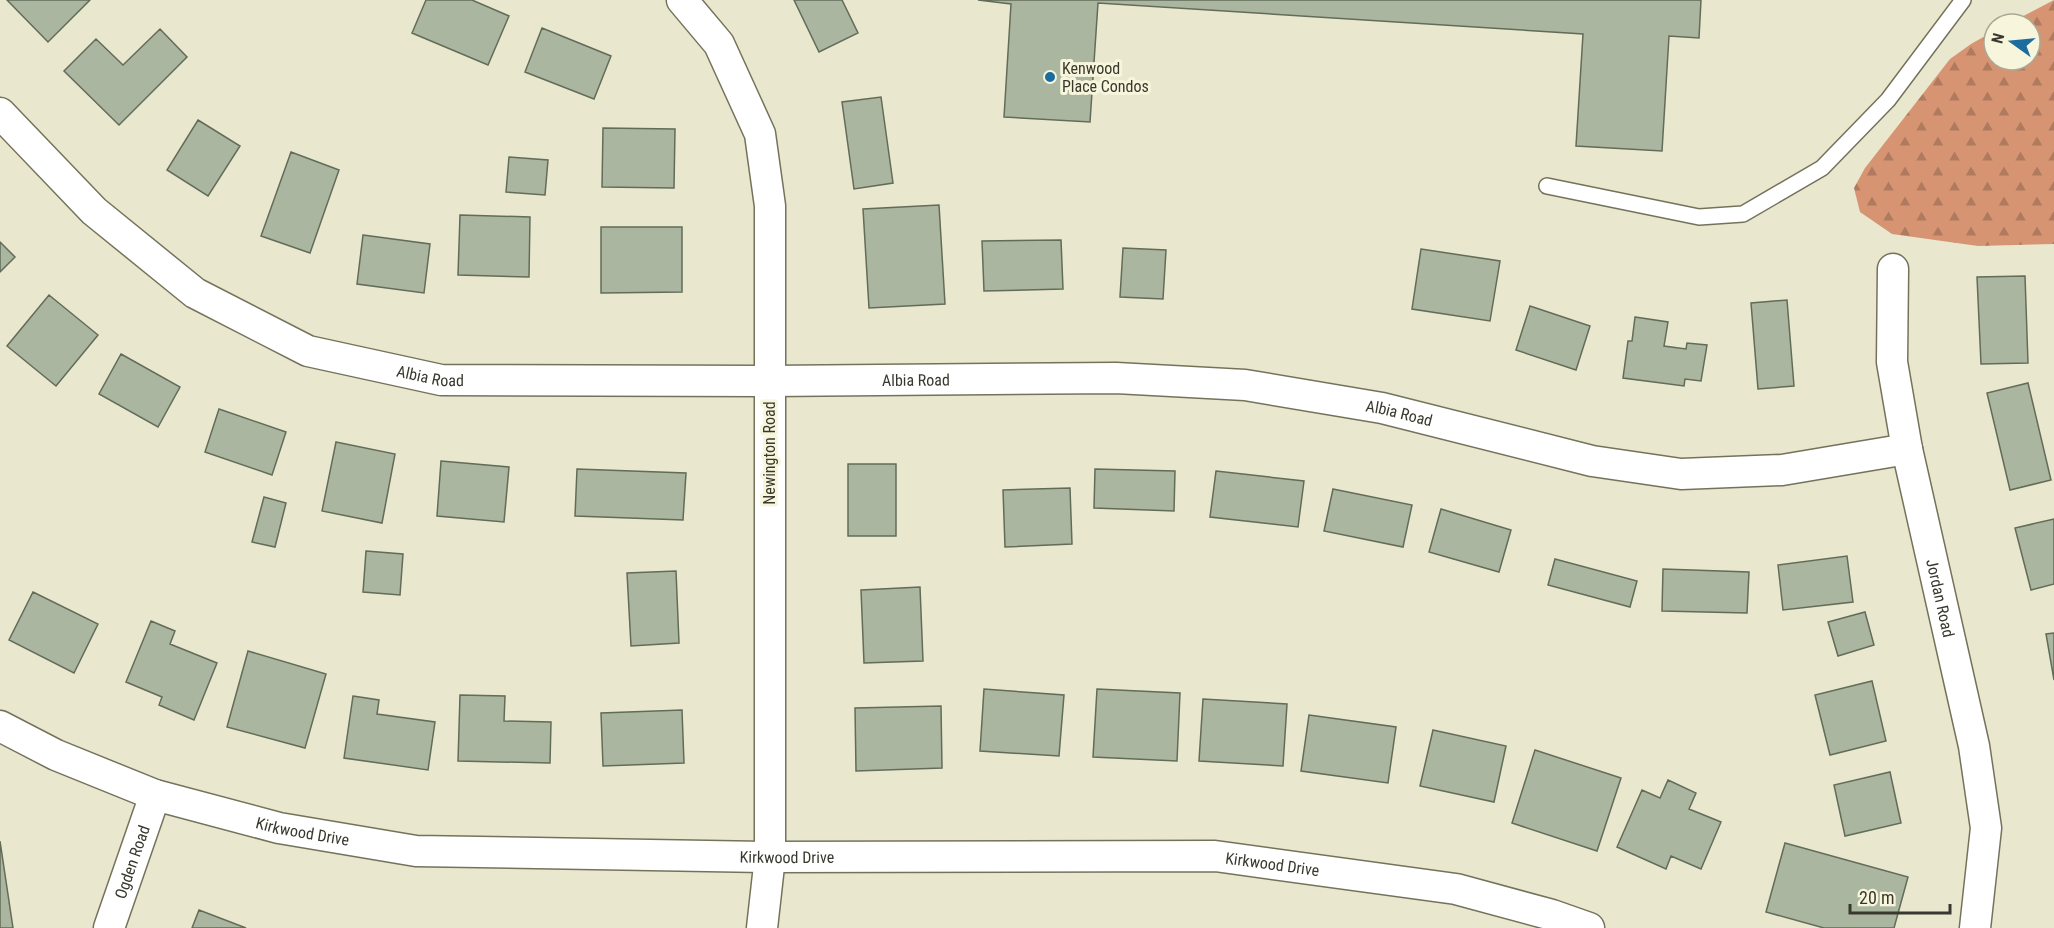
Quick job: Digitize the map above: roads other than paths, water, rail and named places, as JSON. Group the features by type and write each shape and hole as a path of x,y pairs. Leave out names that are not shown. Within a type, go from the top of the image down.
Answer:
{"street":[{"name":"Newington Road","path":"682,0 718,44 760,134 770,206 770,856 762,928"},
{"name":"Albia Road","path":"0,113 94,211 195,293 308,351 441,380 769,381 1116,378 1245,385 1382,408 1592,461 1681,474 1782,470 1906,449"},
{"name":"Jordan Road","path":"1893,270 1892,362 1906,449 1974,746 1986,828 1975,928"},
{"name":"Kirkwood Drive","path":"0,726 56,755 155,795 279,828 416,851 770,856 1215,856 1456,889 1552,915 1590,928"},
{"name":"Ogden Road","path":"109,928 155,795"}],"lane":[{"path":"1547,186 1699,218 1743,214 1822,168 1888,100 1963,0"}],"place":[{"name":"Kenwood Place Condos","path":"1050,77"}]}
